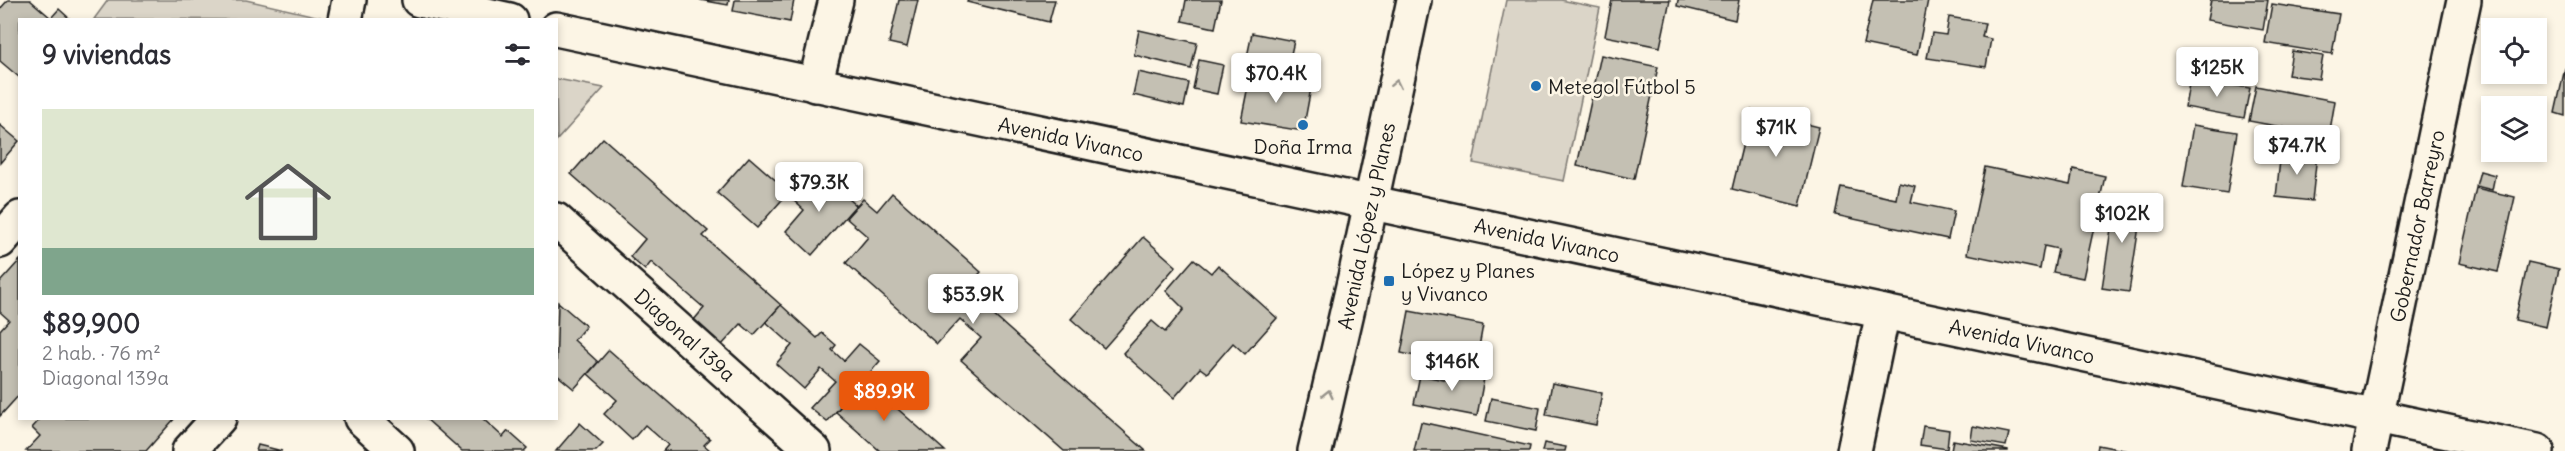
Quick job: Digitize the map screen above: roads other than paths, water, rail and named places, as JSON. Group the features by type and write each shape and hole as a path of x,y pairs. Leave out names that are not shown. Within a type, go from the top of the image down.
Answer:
{"main road":[{"path":"345,18 349,0"},
{"path":"418,0 501,18"},
{"path":"815,85 836,0"},
{"name":"Avenida López y Planes","path":"1315,451 1414,0"},
{"name":"Gobernador Barreyro","path":"2369,451 2464,0"},
{"name":"Avenida Vivanco","path":"558,29 2537,451"},
{"path":"0,240 18,220"},
{"name":"Diagonal 139a","path":"558,222 801,447"},
{"path":"1854,451 1883,312"},
{"path":"189,451 217,420"},
{"path":"363,420 397,451"}],"place":[{"name":"Metegol Fútbol 5","path":"1536,86"},
{"name":"Doña Irma","path":"1303,125"},
{"name":"López y Planes y Vivanco","path":"1389,281"}]}
